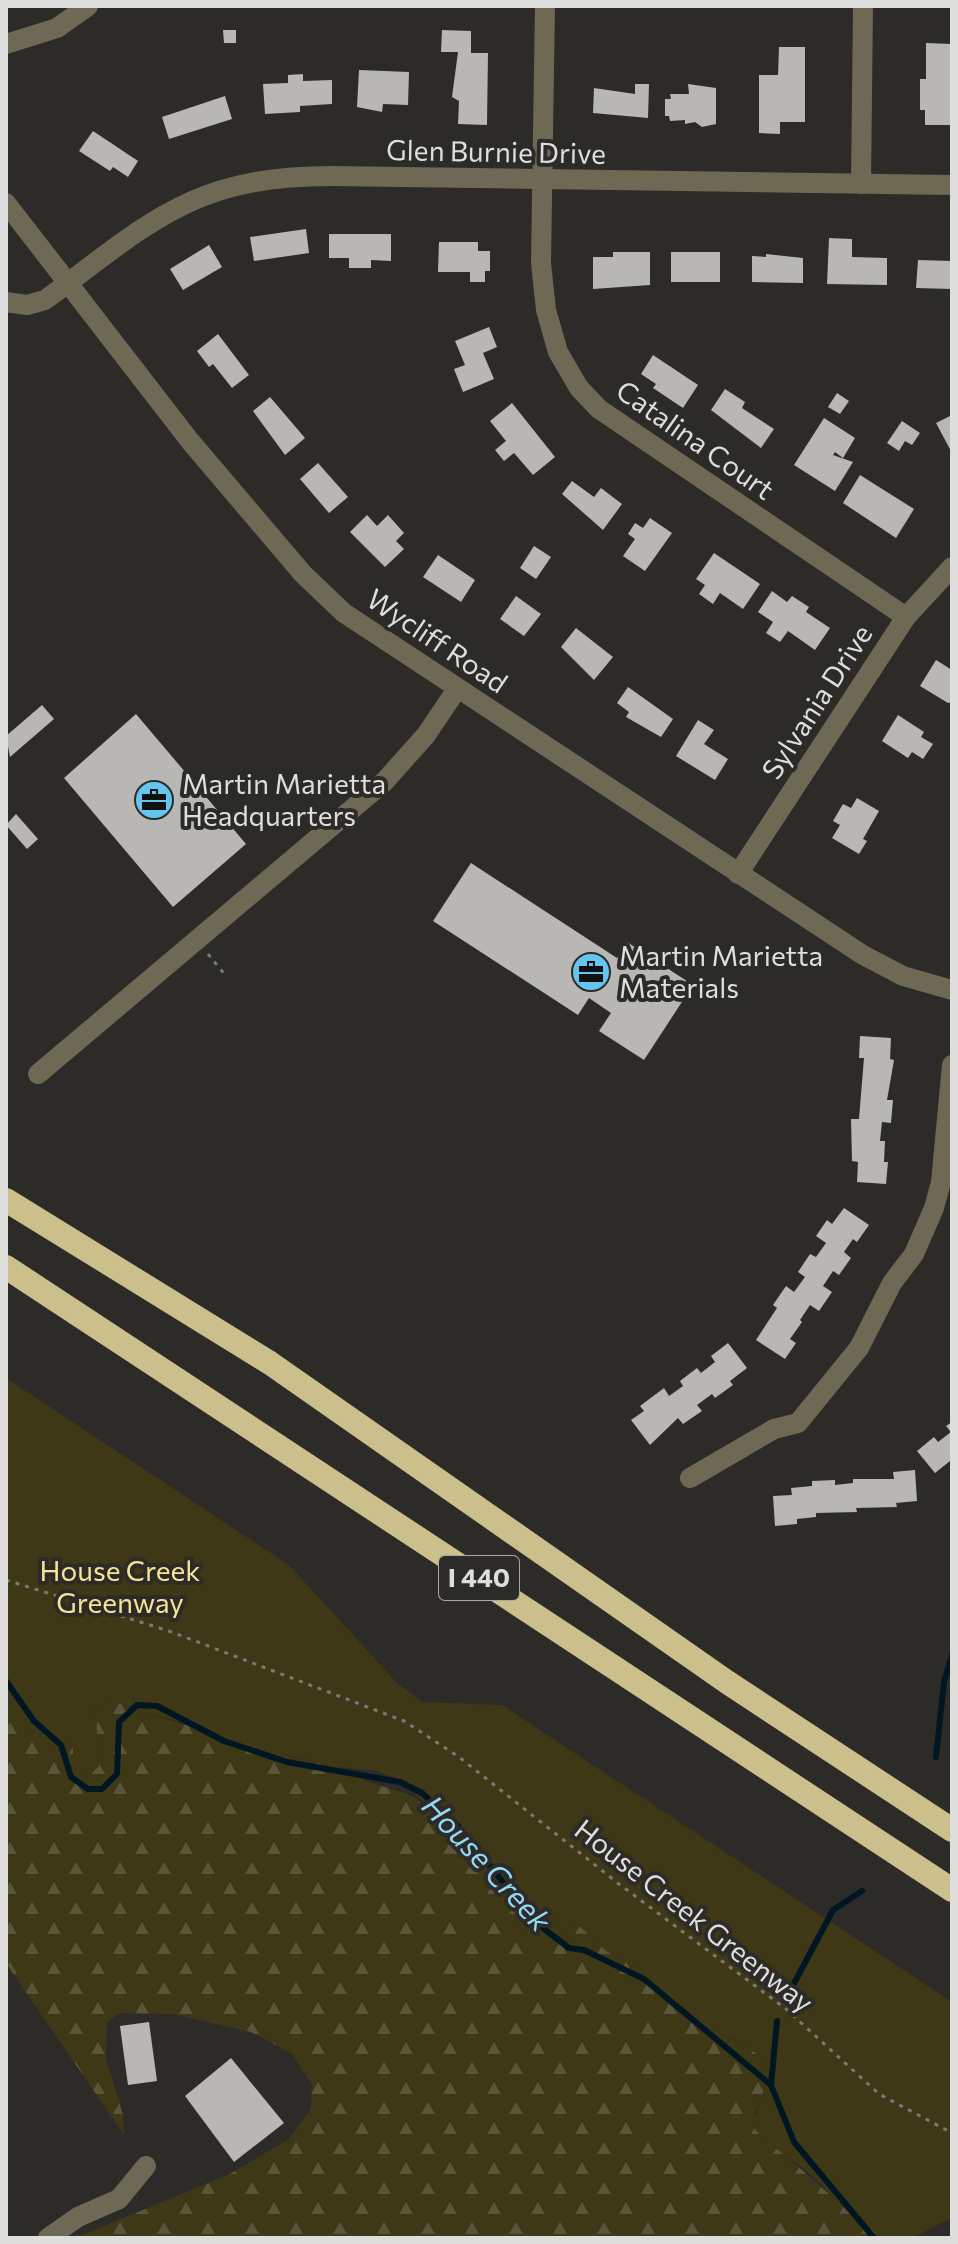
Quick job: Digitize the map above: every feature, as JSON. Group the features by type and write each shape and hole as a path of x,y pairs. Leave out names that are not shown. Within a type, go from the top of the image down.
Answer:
{"highway":[{"name":"I 440","path":"6,1200 270,1363 727,1682 952,1830"},
{"name":"I 440","path":"6,1267 952,1890"},
{"path":"6,1276 45,1293"}],"street":[{"path":"6,44 57,28 88,6"},
{"name":"Catalina Court","path":"545,6 541,263 546,310 558,352 579,388 599,409 906,617"},
{"path":"861,184 863,6"},
{"name":"Glen Burnie Drive","path":"6,302 27,305 45,300 159,216 202,194 246,181 332,176 541,182 952,185"},
{"name":"Wycliff Road","path":"6,203 126,362 303,574 357,622 863,955 903,976 952,990"},
{"name":"Sylvania Drive","path":"738,874 906,617 952,567"},
{"path":"38,1074 384,782 426,735 457,689"},
{"path":"690,1478 774,1429 798,1423 859,1348 892,1283 914,1254 934,1208 941,1182 952,1065"},
{"path":"48,2238 78,2217 119,2199 146,2166"}],"path":[{"path":"211,958 226,976"},
{"name":"House Creek Greenway","path":"6,1580 154,1626 404,1721 459,1757 619,1884 786,2009 879,2094 952,2133"}],"green space":[{"name":"House Creek Greenway","path":"6,1378 289,1565 397,1683 422,1702 502,1705 952,2002 952,2219 918,2235 903,2238 882,2235 859,2222 811,2175 754,2128 766,2075 761,2056 674,2005 641,1969 606,1951 572,1919 557,1936 541,1936 478,1855 451,1833 405,1782 377,1771 339,1767 234,1743 206,1728 142,1712 111,1699 95,1708 99,1766 89,1776 73,1774 73,1736 54,1741 37,1739 6,1719"},
{"path":"111,1699 142,1712 296,1758 336,1765 369,1782 410,1795 443,1816 492,1872 558,1934 572,1918 617,1957 632,1963 727,2037 761,2056 768,2074 766,2091 755,2112 758,2131 863,2224 894,2238 75,2238 230,2174 289,2139 311,2109 312,2085 292,2054 251,2032 173,2014 119,2013 107,2023 106,2058 123,2115 124,2135 6,1963 6,1719 37,1738 55,1740 73,1735 73,1773 99,1766 95,1708"}],"building":[{"path":"223,30 236,30 236,43 224,43"},
{"path":"442,30 471,31 471,53 488,53 487,125 458,124 459,101 452,97 458,52 441,52"},
{"path":"926,43 952,44 952,125 925,125 925,110 920,110 920,79 926,79"},
{"path":"779,47 805,47 805,122 780,122 780,134 759,133 759,75 778,75"},
{"path":"359,70 409,72 408,105 383,104 382,112 357,107"},
{"path":"303,74 303,81 332,80 332,104 300,106 300,112 265,114 263,84 288,83 288,75"},
{"path":"635,84 649,84 648,118 593,113 594,88 635,94"},
{"path":"688,84 716,88 716,124 702,127 695,122 685,124 685,120 670,121 669,116 665,116 665,99 671,99 670,94 689,94"},
{"path":"225,96 232,119 169,139 162,117"},
{"path":"93,131 138,161 128,177 113,167 110,171 79,151"},
{"path":"306,229 309,253 254,261 250,237"},
{"path":"329,234 391,234 391,261 371,260 371,268 349,268 349,258 329,258"},
{"path":"829,238 852,239 852,257 887,258 887,285 827,284"},
{"path":"439,242 478,242 478,251 490,251 490,271 485,271 485,282 470,282 470,272 438,272"},
{"path":"209,245 222,267 183,290 170,269"},
{"path":"613,252 650,252 650,285 593,289 593,257 613,257"},
{"path":"671,252 720,252 720,282 671,282"},
{"path":"766,254 803,258 803,283 752,282 752,256 766,257"},
{"path":"918,260 952,261 952,289 916,288"},
{"path":"489,327 497,347 483,353 494,379 463,392 454,369 465,365 455,341"},
{"path":"218,334 249,375 232,388 213,364 209,367 197,351"},
{"path":"653,355 698,385 683,408 653,388 656,384 641,374"},
{"path":"725,389 745,402 742,408 774,429 761,448 711,410"},
{"path":"837,393 849,401 840,414 828,407"},
{"path":"270,397 305,438 285,455 253,411"},
{"path":"512,403 555,457 533,475 514,453 504,461 495,450 506,441 490,421"},
{"path":"952,415 952,453 936,423"},
{"path":"824,418 855,438 843,458 835,452 833,455 853,462 835,491 794,465"},
{"path":"902,421 920,433 912,445 905,441 899,451 887,443"},
{"path":"318,463 348,497 329,513 300,479"},
{"path":"860,475 914,509 896,538 843,503"},
{"path":"572,481 594,497 601,488 622,504 603,530 562,494"},
{"path":"367,515 377,526 388,515 404,533 396,541 404,549 385,567 350,532"},
{"path":"650,518 672,533 645,571 623,556 635,539 628,534 635,523 643,528"},
{"path":"534,546 551,557 536,579 520,568"},
{"path":"714,553 760,584 743,609 720,593 713,604 699,594 705,585 696,579"},
{"path":"438,555 475,580 461,602 423,577"},
{"path":"772,591 787,602 792,596 809,607 806,612 830,628 815,650 788,631 780,642 766,633 773,622 758,612"},
{"path":"516,596 541,614 524,636 500,619"},
{"path":"576,628 613,657 594,680 561,647"},
{"path":"936,660 952,670 952,702 948,703 920,686"},
{"path":"628,687 673,719 661,737 626,717 629,712 617,703"},
{"path":"42,705 54,719 10,757 6,736"},
{"path":"136,714 246,844 173,907 64,778"},
{"path":"898,715 924,732 921,737 933,744 923,759 912,752 908,758 882,741"},
{"path":"698,720 714,730 704,744 728,759 715,780 676,756"},
{"path":"857,798 879,811 863,839 867,841 859,854 832,838 840,825 833,821 843,804 851,808"},
{"path":"16,814 38,839 27,849 6,825"},
{"name":"Martin Marietta Materials","path":"471,863 617,958 627,942 693,985 644,1060 599,1031 611,1013 589,998 578,1015 433,921"},
{"path":"860,1036 891,1038 890,1059 894,1060 887,1100 893,1100 891,1123 882,1122 880,1141 885,1141 884,1162 888,1162 886,1184 857,1182 858,1162 852,1161 851,1119 859,1119 864,1058 859,1058"},
{"path":"844,1208 869,1225 857,1242 853,1239 844,1252 851,1258 839,1275 833,1271 823,1286 832,1292 819,1311 810,1305 800,1320 802,1322 790,1339 796,1343 785,1359 756,1340 777,1308 773,1305 786,1286 794,1292 805,1277 798,1272 810,1254 816,1257 826,1243 816,1236 827,1220 832,1224"},
{"path":"728,1343 747,1368 730,1381 733,1385 715,1398 712,1394 697,1405 702,1411 683,1424 678,1418 650,1445 631,1420 644,1411 640,1406 664,1388 669,1396 683,1386 680,1381 697,1368 701,1373 715,1362 711,1356"},
{"path":"952,1422 952,1464 950,1461 935,1473 917,1451 934,1437 938,1442 951,1432 946,1426"},
{"path":"915,1470 917,1501 896,1503 897,1507 856,1508 857,1512 816,1513 816,1517 797,1519 797,1524 775,1526 773,1496 792,1495 791,1488 812,1486 812,1481 835,1480 835,1485 853,1483 853,1479 894,1479 893,1472"},
{"path":"149,2022 157,2081 128,2085 120,2026"},
{"path":"231,2058 284,2123 234,2162 185,2096"}],"waterway":[{"path":"936,1757 944,1682 952,1655"},
{"name":"House Creek","path":"6,1681 34,1721 61,1745 71,1777 88,1789 102,1789 117,1774 119,1722 137,1705 157,1706 224,1741 287,1762 400,1782 422,1793 458,1826 535,1922 569,1948 584,1950 644,1979 771,2085 794,2142 874,2238"},
{"path":"791,1989 833,1910 862,1891"},
{"path":"771,2085 777,2021"}],"place":[{"name":"Martin Marietta Headquarters","path":"154,800"},
{"name":"Martin Marietta Materials","path":"591,972"}]}
